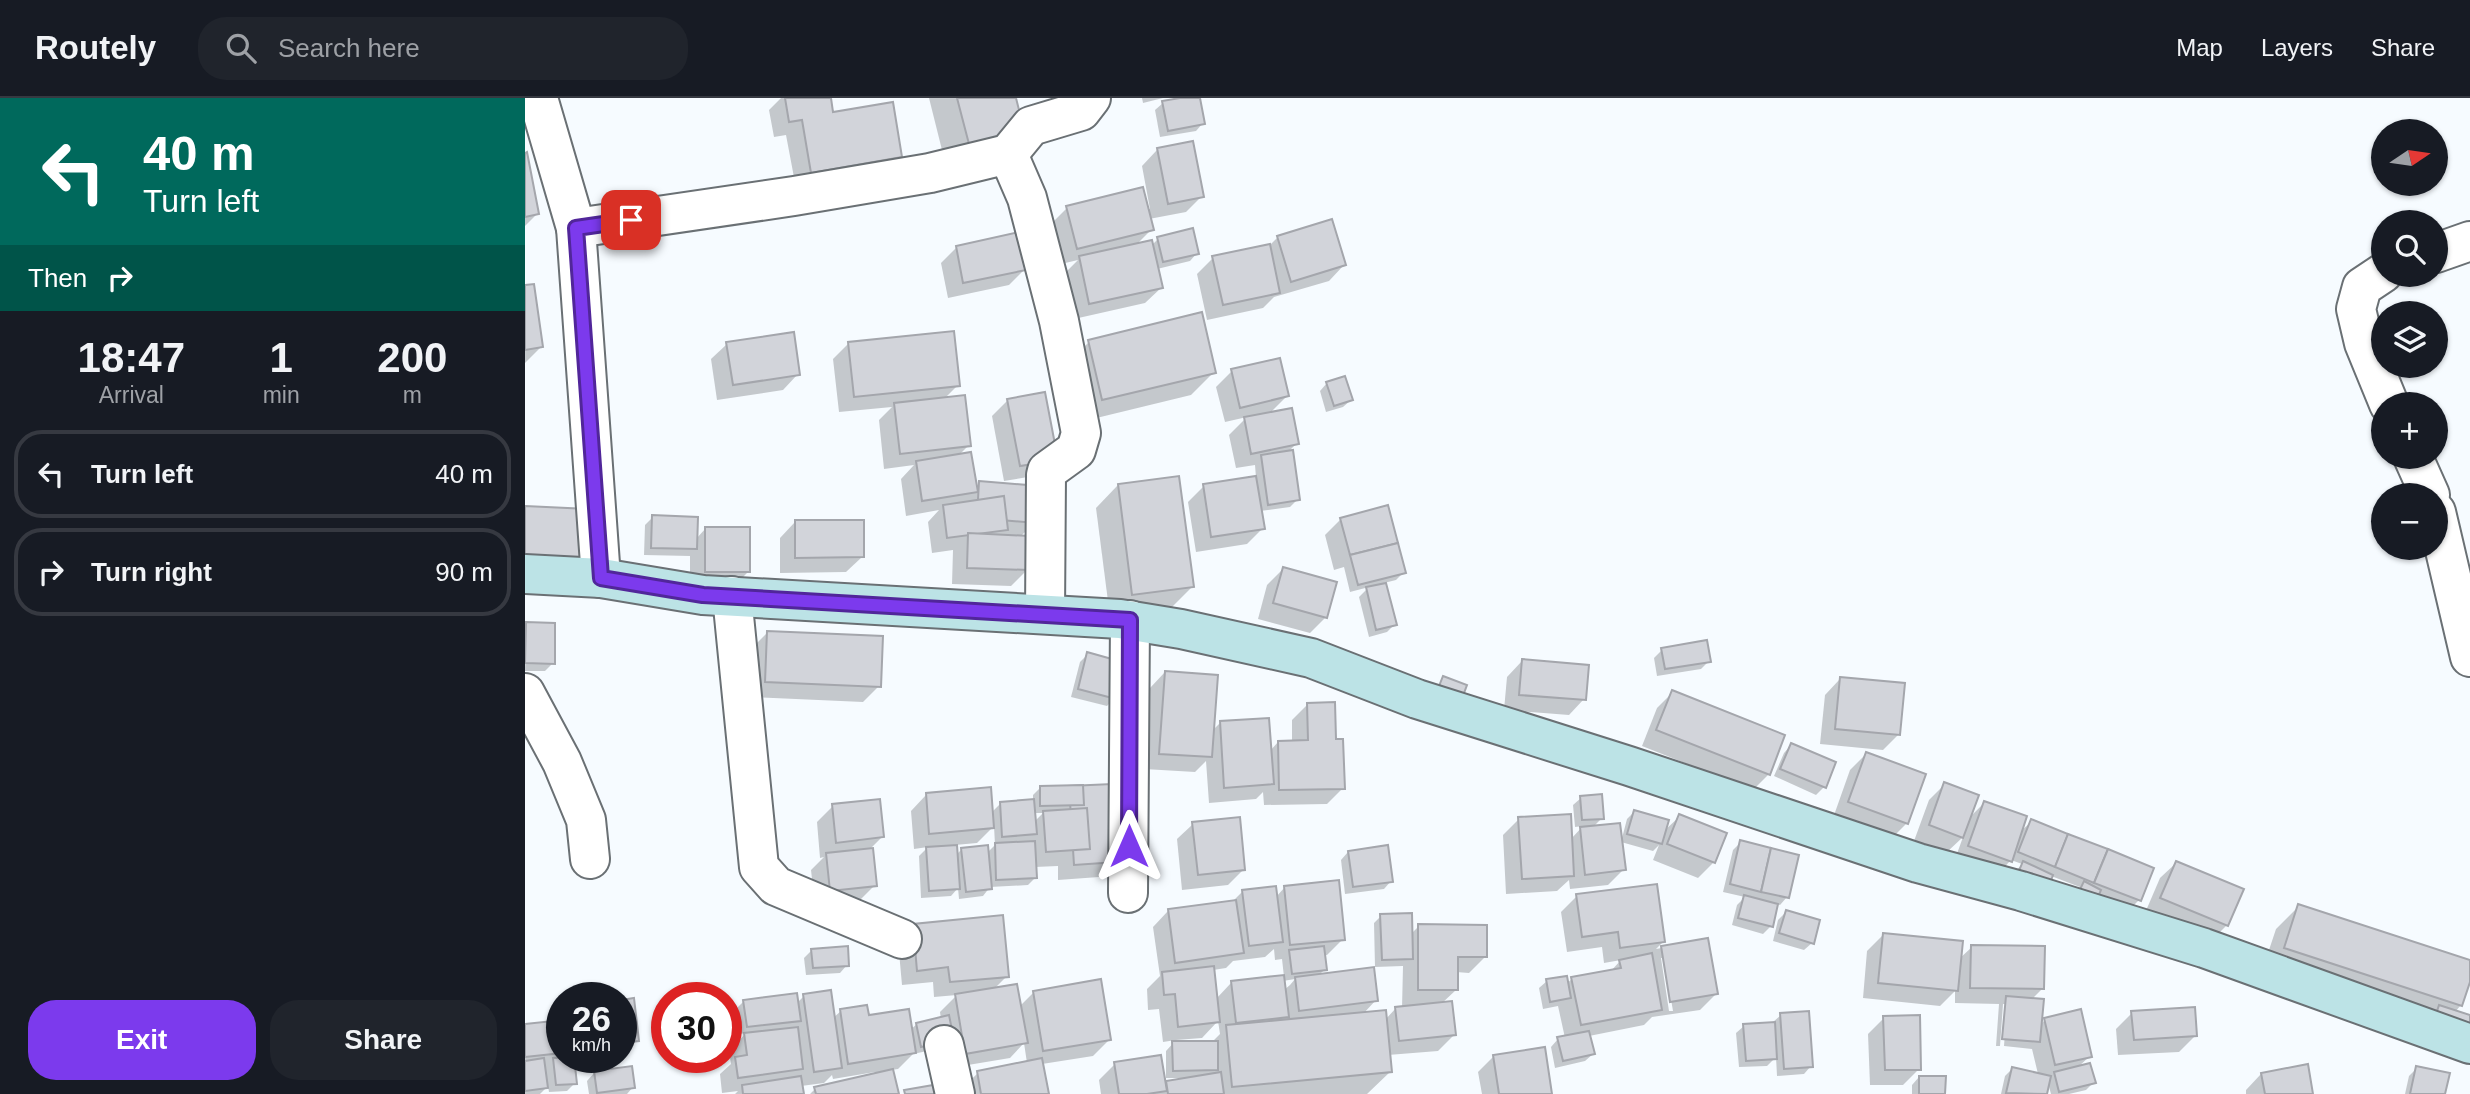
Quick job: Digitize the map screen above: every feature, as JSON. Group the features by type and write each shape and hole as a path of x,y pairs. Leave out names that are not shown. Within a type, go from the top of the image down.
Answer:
{"street":[{"path":"538,98 576,228 601,578"},
{"path":"576,228 794,197 930,173 1008,155 1031,126 1081,111 1090,98"},
{"path":"1008,155 1027,198 1059,321 1081,433 1076,450 1047,471 1046,475 1045,614"},
{"path":"2448,249 2470,241"},
{"path":"2371,282 2362,288 2355,309 2364,343 2384,392"},
{"path":"2447,560 2470,657"},
{"path":"525,574 601,578 703,595 1130,620 1311,658 1417,699 1629,766 1918,863 2021,891 2204,948 2470,1044"},
{"path":"732,596 759,867 776,887 902,939"},
{"path":"1128,893 1130,620"},
{"path":"525,693 562,762 586,820 590,859"},
{"path":"944,1045 955,1094"}],"building":[{"path":"785,98 831,98 833,112 893,102 902,157 811,173 802,120 789,122"},
{"path":"957,98 1016,98 1024,130 969,144"},
{"path":"1200,98 1205,124 1168,131 1162,101"},
{"path":"1193,141 1204,197 1168,204 1157,148"},
{"path":"527,152 539,214 525,217 525,153"},
{"path":"1143,187 1154,230 1077,249 1066,206"},
{"path":"1332,219 1346,265 1291,282 1277,236"},
{"path":"1193,228 1199,254 1163,262 1157,237"},
{"path":"1019,232 1026,270 963,283 956,246"},
{"path":"1152,240 1163,288 1089,304 1079,256"},
{"path":"1270,244 1280,293 1223,305 1212,256"},
{"path":"534,284 543,347 525,350 525,285"},
{"path":"1202,312 1216,373 1102,400 1088,340"},
{"path":"954,331 960,386 854,397 848,342"},
{"path":"794,332 800,375 733,385 726,342"},
{"path":"1280,358 1289,396 1240,408 1231,369"},
{"path":"1345,376 1353,400 1334,406 1326,382"},
{"path":"1045,392 1058,460 1020,466 1007,399"},
{"path":"965,395 971,446 900,454 894,403"},
{"path":"1292,408 1299,444 1251,454 1244,417"},
{"path":"1293,450 1300,500 1268,505 1261,455"},
{"path":"971,452 978,492 922,501 916,461"},
{"path":"1179,476 1194,587 1132,595 1118,484"},
{"path":"1256,476 1265,529 1211,537 1203,484"},
{"path":"979,481 1039,486 1036,523 977,518"},
{"path":"1004,496 1008,530 947,538 943,505"},
{"path":"1388,505 1398,543 1350,555 1340,518"},
{"path":"525,506 588,509 586,561 525,559"},
{"path":"652,515 698,517 697,549 651,548"},
{"path":"795,520 864,520 864,557 795,558"},
{"path":"705,527 750,527 750,572 705,572"},
{"path":"968,533 1030,536 1029,570 967,568"},
{"path":"1398,543 1406,573 1358,585 1350,555"},
{"path":"1283,567 1337,582 1327,618 1273,603"},
{"path":"1386,583 1397,625 1376,630 1366,587"},
{"path":"526,622 555,623 555,664 525,663"},
{"path":"767,631 883,636 881,687 765,682"},
{"path":"1707,640 1711,662 1665,669 1661,648"},
{"path":"1087,652 1126,663 1116,699 1078,689"},
{"path":"1522,659 1589,665 1586,700 1519,695"},
{"path":"1165,671 1218,675 1212,757 1159,754"},
{"path":"1443,676 1467,685 1458,709 1434,699"},
{"path":"1840,677 1905,683 1900,735 1835,729"},
{"path":"1672,690 1785,735 1770,775 1656,730"},
{"path":"1335,702 1336,739 1343,739 1345,789 1279,790 1278,741 1308,740 1307,703"},
{"path":"1269,718 1274,784 1224,788 1220,721"},
{"path":"1791,743 1836,762 1826,788 1780,769"},
{"path":"1866,752 1926,774 1908,824 1848,802"},
{"path":"1944,782 1979,795 1963,838 1929,825"},
{"path":"1112,784 1117,862 1074,865 1069,786"},
{"path":"1083,785 1084,805 1040,806 1040,786"},
{"path":"991,787 994,828 929,834 926,793"},
{"path":"1602,794 1604,819 1582,820 1580,796"},
{"path":"880,799 884,837 836,843 832,804"},
{"path":"1034,799 1037,834 1002,837 1000,802"},
{"path":"1984,801 2027,816 2012,862 1968,846"},
{"path":"1087,808 1090,849 1046,852 1043,811"},
{"path":"1634,810 1669,820 1662,844 1627,834"},
{"path":"1571,814 1574,876 1522,879 1518,817"},
{"path":"1679,814 1727,833 1715,863 1667,844"},
{"path":"1240,817 1245,870 1198,875 1192,822"},
{"path":"2031,819 2068,834 2055,867 2018,852"},
{"path":"1620,823 1626,870 1585,875 1580,827"},
{"path":"2068,834 2108,849 2094,883 2055,867"},
{"path":"1740,840 1771,848 1761,892 1730,884"},
{"path":"1035,841 1037,878 996,880 995,843"},
{"path":"957,845 960,889 929,891 926,847"},
{"path":"988,845 992,889 966,892 961,848"},
{"path":"1388,845 1393,882 1353,887 1348,851"},
{"path":"873,848 877,886 830,891 826,853"},
{"path":"1771,848 1799,855 1789,898 1761,892"},
{"path":"2108,849 2154,868 2141,901 2094,883"},
{"path":"2023,861 2053,875 2048,889 2017,876"},
{"path":"2176,861 2244,889 2228,926 2160,898"},
{"path":"1339,880 1345,940 1290,945 1284,886"},
{"path":"2084,881 2101,890 2092,911 2074,902"},
{"path":"1657,884 1665,942 1620,948 1618,932 1582,937 1576,894"},
{"path":"1276,886 1283,942 1249,946 1242,890"},
{"path":"1744,895 1778,904 1773,927 1738,918"},
{"path":"1236,900 1244,953 1175,963 1168,909"},
{"path":"2298,904 2470,960 2470,982 2462,1006 2284,948"},
{"path":"1786,910 1820,920 1814,944 1779,933"},
{"path":"1412,913 1413,959 1382,960 1380,914"},
{"path":"1003,915 1009,977 950,982 948,967 917,971 913,924"},
{"path":"1418,924 1487,925 1487,957 1458,957 1458,990 1418,990"},
{"path":"1883,933 1963,941 1958,991 1878,983"},
{"path":"1708,938 1718,994 1670,1002 1661,946"},
{"path":"1971,945 2045,946 2044,989 1970,988"},
{"path":"848,946 849,966 813,968 811,949"},
{"path":"1324,946 1327,970 1292,974 1289,950"},
{"path":"1652,953 1662,1010 1581,1025 1571,977 1621,968 1619,960"},
{"path":"1214,966 1220,1022 1178,1027 1175,994 1164,995 1162,972"},
{"path":"1374,967 1378,1001 1299,1011 1295,977"},
{"path":"1284,975 1289,1017 1236,1023 1231,981"},
{"path":"1567,976 1571,998 1550,1002 1546,979"},
{"path":"1101,979 1111,1040 1043,1051 1033,991"},
{"path":"1017,984 1028,1043 965,1054 955,994"},
{"path":"831,990 842,1068 814,1072 803,994"},
{"path":"797,993 801,1021 747,1027 743,1000"},
{"path":"2006,996 2044,999 2040,1042 2002,1039"},
{"path":"1452,1001 1456,1035 1399,1041 1395,1007"},
{"path":"867,1005 869,1015 909,1009 916,1053 848,1064 840,1009"},
{"path":"2439,1005 2470,1015 2470,1026 2432,1027"},
{"path":"2195,1007 2197,1036 2134,1040 2131,1011"},
{"path":"2081,1009 2092,1057 2055,1065 2044,1018"},
{"path":"1386,1010 1392,1072 1232,1087 1226,1025"},
{"path":"1809,1011 1813,1067 1784,1069 1780,1013"},
{"path":"949,1015 954,1040 921,1047 916,1023"},
{"path":"1920,1015 1921,1070 1885,1070 1883,1016"},
{"path":"546,1022 546,1055 525,1057 525,1024"},
{"path":"1775,1022 1777,1059 1746,1061 1743,1024"},
{"path":"798,1027 803,1069 738,1078 737,1073 742,1073 742,1056 747,1055 744,1033"},
{"path":"1589,1031 1595,1054 1563,1061 1557,1037"},
{"path":"1172,1041 1218,1041 1218,1070 1173,1071"},
{"path":"1545,1047 1552,1094 1499,1094 1493,1055"},
{"path":"1161,1055 1167,1091 1119,1094 1114,1062"},
{"path":"544,1058 548,1088 525,1091 525,1061"},
{"path":"1042,1058 1049,1094 981,1094 977,1071"},
{"path":"2090,1063 2096,1083 2059,1092 2054,1072"},
{"path":"2308,1064 2313,1094 2265,1094 2261,1073"},
{"path":"2416,1066 2450,1073 2445,1094 2410,1094"},
{"path":"2012,1067 2051,1076 2047,1094 2006,1093"},
{"path":"893,1069 899,1094 816,1094 814,1087"},
{"path":"1221,1072 1224,1094 1168,1094 1166,1081"},
{"path":"555,1073 576,1073 577,1084 556,1085"},
{"path":"594,1073 633,1073 635,1088 597,1093"},
{"path":"801,1076 804,1094 743,1094 742,1085"},
{"path":"1919,1076 1946,1076 1945,1094 1919,1094"},
{"path":"945,1083 947,1094 905,1094 904,1090"}],"route":[{"path":"631,220 576,228 601,578 703,595 1130,620 1129,846"}]}
